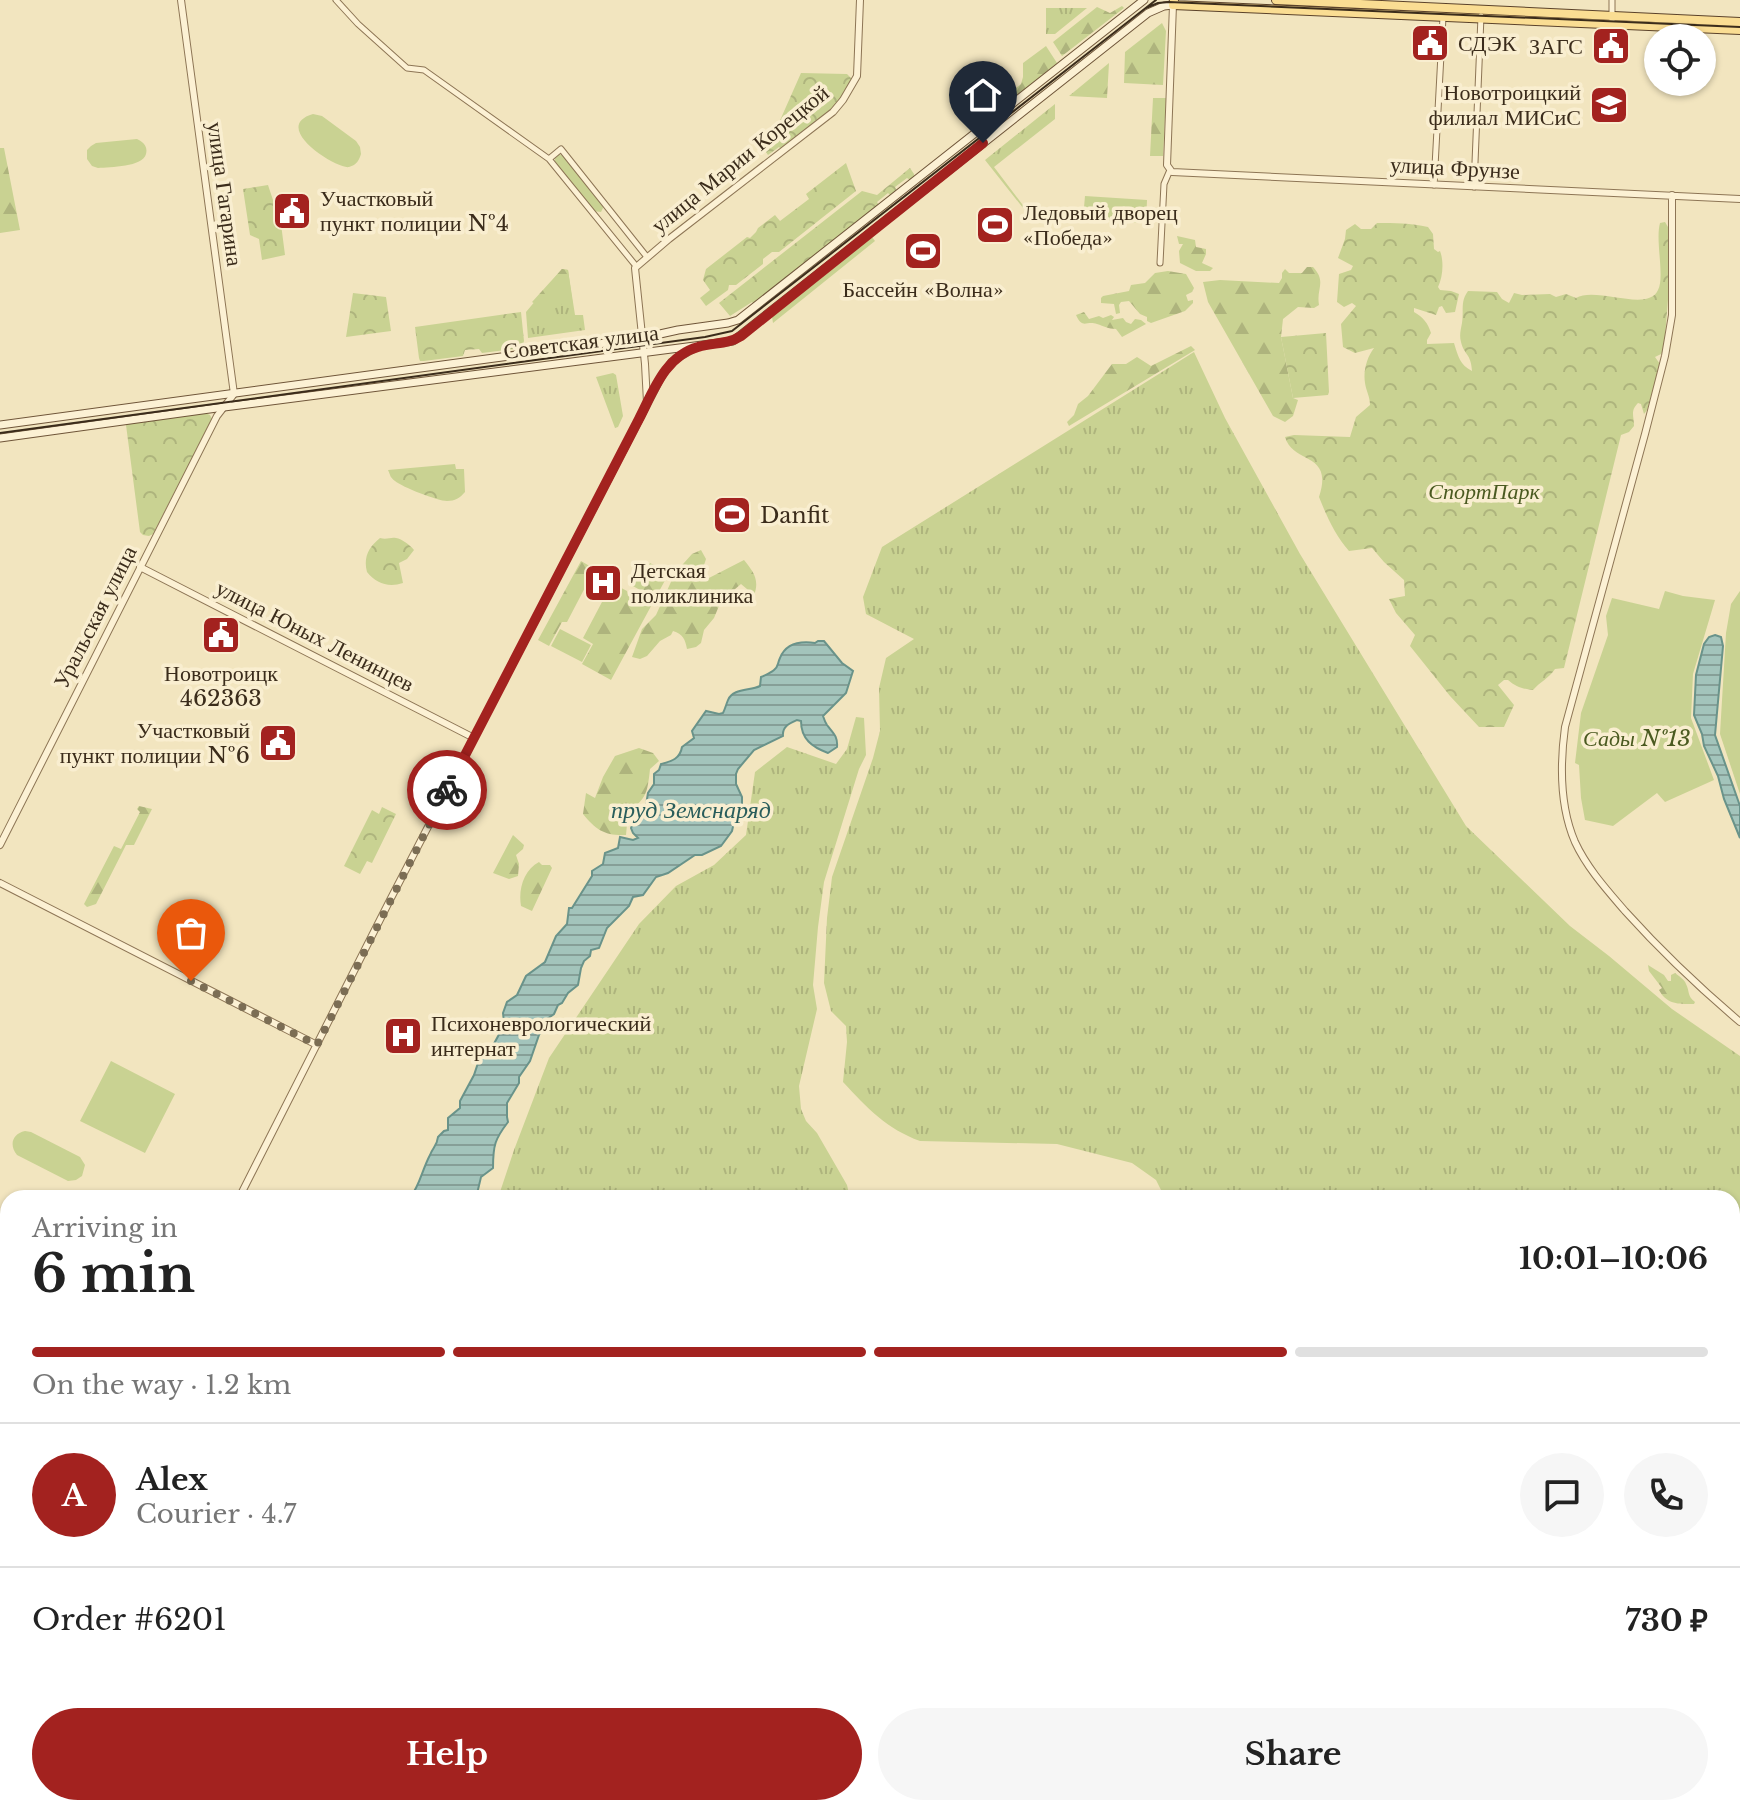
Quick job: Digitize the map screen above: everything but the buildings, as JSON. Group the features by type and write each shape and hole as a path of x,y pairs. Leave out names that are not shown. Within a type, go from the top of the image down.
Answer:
{"main road":[{"name":"Советская улица","path":"1276,0 1313,4"},
{"name":"Советская улица","path":"0,425 642,338 738,320 1144,1"},
{"name":"Советская улица","path":"0,438 643,351 726,343 741,336 1148,13 1174,3 1313,4 1423,8 1481,14 1502,11 1740,30"},
{"name":"Советская улица","path":"1612,20 1740,22"}],"street":[{"name":"улица Гагарина","path":"181,0 234,394"},
{"path":"336,0 407,68 424,70 549,159 636,266 646,405"},
{"name":"улица Марии Корецкой","path":"636,266 833,112 857,76 860,0"},
{"path":"1612,0 1612,20"},
{"path":"1160,263 1164,184 1170,170 1167,165 1174,3"},
{"path":"1434,185 1443,12"},
{"path":"1474,187 1481,14"},
{"path":"549,159 561,149 647,257"},
{"name":"улица Фрунзе","path":"1170,170 1177,173 1740,199"},
{"path":"1672,195 1670,333 1565,727 1563,786 1566,812 1575,842 1607,891 1654,942 1740,1022"},
{"path":"243,1190 646,405 671,362 697,347"},
{"path":"224,407 234,394"},
{"name":"Уральская улица","path":"0,845 224,407"},
{"name":"улица Юных Ленинцев","path":"140,567 474,738"},
{"path":"0,883 317,1045"}],"green space":[{"path":"1122,6 1124,8 1062,56 1053,42 1097,7 1110,13"},
{"path":"1046,8 1087,8 1055,34 1046,34"},
{"path":"1162,23 1166,31 1163,85 1124,83 1125,52"},
{"path":"1046,46 1057,63 978,127 974,121 1021,84 1023,63"},
{"path":"1109,63 1107,98 1069,96"},
{"path":"801,73 847,74 853,80 833,111 782,150 779,147 768,155 766,152"},
{"path":"1153,98 1166,98 1163,156 1150,156"},
{"path":"1055,104 1055,119 994,167 1027,213 985,160"},
{"path":"313,114 322,116 356,141 361,154 356,164 349,167 333,162 302,137 299,128 301,120"},
{"path":"137,139 146,149 144,158 139,162 98,168 87,159 87,150 96,143"},
{"path":"0,148 4,148 20,230 0,233"},
{"path":"558,154 564,156 602,204 601,212 593,211 555,162"},
{"path":"846,163 856,191 779,252 772,252 763,259 763,264 736,285 729,285 728,290 706,306 700,298 710,290 703,280 706,269 747,237 750,238 775,215 780,221 809,199 806,194"},
{"path":"910,168 914,178 907,178 895,187 897,191 891,196 888,193 877,202 879,205 754,304 752,302 730,316 719,303 862,191 877,195"},
{"path":"268,185 281,224 285,255 262,260 259,239 250,235 243,189"},
{"path":"1085,196 1147,200 1146,223 1083,219"},
{"name":"СпортПарк","path":"1665,222 1668,227 1669,287 1664,349 1655,357 1660,364 1647,410 1644,414 1638,403 1633,411 1634,426 1621,435 1564,668 1555,669 1533,690 1504,680 1498,685 1514,705 1504,727 1479,727 1410,646 1415,635 1396,613 1389,599 1405,596 1404,580 1372,548 1349,551 1332,526 1319,497 1321,472 1311,460 1289,446 1285,437 1350,437 1356,417 1370,405 1365,374 1374,348 1355,353 1343,347 1341,324 1356,306 1352,303 1344,307 1337,302 1339,274 1351,270 1353,266 1338,258 1346,230 1355,224 1361,229 1371,229 1377,223 1428,227 1433,234 1434,249 1440,251 1442,259 1438,287 1459,294 1455,312 1446,313 1442,306 1436,315 1414,308 1414,312 1430,329 1427,344 1454,343 1462,363 1472,371 1460,337 1463,303 1468,291 1497,292 1509,303 1514,293 1644,299 1652,296 1660,284 1659,230 1660,223"},
{"path":"1177,236 1195,240 1196,247 1206,249 1202,263 1213,268 1210,271 1196,271 1180,263 1179,251 1183,244 1179,244"},
{"path":"872,237 875,241 773,323 772,317"},
{"path":"1307,267 1313,267 1319,277 1319,305 1314,308 1298,307 1283,319 1281,337 1293,398 1298,400 1293,416 1285,422 1273,416 1208,302 1203,282 1279,283 1285,269 1289,273 1302,273"},
{"path":"562,269 568,270 575,315 583,315 585,330 528,338 526,312"},
{"path":"562,269 568,270 573,306 562,305 560,300 537,305 532,302"},
{"path":"1168,271 1186,274 1194,288 1186,295 1188,301 1193,300 1193,303 1185,311 1151,323 1129,301 1121,302 1120,313 1116,314 1114,304 1101,303 1103,296 1129,291 1131,285 1145,283 1155,273"},
{"path":"353,293 386,297 391,331 346,337"},
{"path":"521,312 522,348 482,353 479,349 465,350 463,356 420,361 415,327"},
{"path":"1084,312 1089,319 1111,315 1114,317 1112,320 1123,318 1131,324 1135,319 1146,324 1122,337 1116,329 1081,322 1076,315"},
{"path":"1326,333 1328,395 1293,398 1281,337"},
{"path":"1191,346 1195,350 1069,426 1067,422 1078,404 1088,396 1112,364 1126,364 1137,357 1151,366"},
{"path":"1194,352 1225,418 1300,554 1466,826 1570,926 1672,1009 1740,1056 1740,1190 1161,1190 1156,1180 1132,1163 1057,1144 920,1141 887,1124 843,1082 846,1026 831,1011 824,983 832,877 880,731 879,688 886,658 914,639 866,614 863,597 882,547"},
{"path":"616,375 623,416 615,428 596,377"},
{"path":"205,413 212,419 153,534 143,535 140,532 126,425"},
{"path":"455,464 456,469 464,469 465,492 450,501 436,499 399,484 392,479 388,470"},
{"path":"380,538 398,539 414,550 399,563 403,583 383,584 367,572 368,553"},
{"path":"701,550 706,559 701,574 707,579 744,560 756,580 754,595 741,584 721,601 714,618 704,630 701,643 696,647 687,649 683,637 673,631 647,656 640,659 632,657 642,629 656,615 675,573 692,554"},
{"path":"581,561 593,568 589,580 567,622 562,622 549,646 538,640"},
{"path":"650,563 669,573 611,680 582,664 593,644 583,638 612,583 646,606 651,596 631,585 637,572 644,575"},
{"name":"Сады №13","path":"1665,591 1715,600 1693,674 1691,718 1714,780 1665,802 1657,793 1613,826 1585,820 1579,765 1575,763 1581,713 1608,635 1606,616 1612,598 1659,609"},
{"path":"1740,591 1740,794 1720,734 1726,633 1731,604"},
{"path":"560,629 591,645 582,662 551,646"},
{"path":"856,717 864,718 866,755 824,882 813,985 817,1009 799,1086 801,1109 806,1121 817,1133 848,1190 501,1190 549,1058 639,924 676,886 714,865 746,835 755,772 787,747 836,764 847,749"},
{"path":"639,748 653,753 659,761 650,769 645,795 628,814 626,835 607,833 583,814 586,793 595,798 615,756"},
{"path":"139,806 152,809 134,845 126,845 96,904 87,907 84,904 114,846 121,849 140,812 137,809"},
{"path":"382,807 396,814 372,863 367,861 360,874 344,866 372,810 379,814"},
{"path":"513,835 524,845 516,855 518,876 509,879 493,873"},
{"path":"539,862 552,868 532,911 521,906 520,893 526,875"},
{"path":"1648,965 1668,981 1675,973 1682,978 1694,1004 1678,1004 1666,999"},
{"path":"111,1061 175,1094 145,1153 80,1121"},
{"path":"25,1131 80,1157 85,1165 82,1176 68,1181 17,1155 13,1140"}],"water":[{"path":"1715,635 1721,637 1723,646 1715,735 1740,806 1740,838 1694,715 1696,675 1704,644"},
{"name":"пруд Земснаряд","path":"824,641 853,671 846,693 823,716 836,737 837,747 828,753 812,745 803,733 801,721 797,720 785,727 783,736 754,750 736,774 742,805 736,813 732,831 721,846 695,855 668,873 656,877 643,895 633,897 629,906 607,928 599,948 591,950 584,961 578,985 547,1019 530,1061 507,1103 508,1122 496,1143 493,1168 481,1177 478,1190 415,1190 438,1137 448,1130 448,1118 460,1108 460,1101 479,1060 491,1049 502,1029 507,1002 517,995 526,976 545,962 556,936 567,924 569,908 572,908 592,876 592,871 603,864 605,853 618,848 620,837 638,838 631,828 639,811 645,811 654,774 661,764 675,759 682,747 694,738 692,731 706,711 723,713 734,693 760,686 761,677 776,669 786,649 794,644"}],"tram line":[{"path":"0,433 732,331 1156,0"},
{"path":"1146,8 1169,2 1740,27"}],"way so far":[{"path":"191,981 317,1045 447,790"}],"place":[{"name":"СДЭК","path":"1430,43"},
{"name":"ЗАГС","path":"1611,46"},
{"name":"Новотроицкий филиал МИСиС","path":"1609,105"},
{"name":"Участковый пункт полиции №4","path":"292,211"},
{"name":"Ледовый дворец «Победа»","path":"995,225"},
{"name":"Бассейн «Волна»","path":"923,251"},
{"name":"Danfit","path":"732,515"},
{"name":"Детская поликлиника","path":"603,583"},
{"name":"Новотроицк 462363","path":"221,635"},
{"name":"Участковый пункт полиции №6","path":"278,743"},
{"name":"Психоневрологический интернат","path":"403,1036"}],"route":[{"path":"447,790 671,362 697,347 726,343 741,336 983,143"}]}
